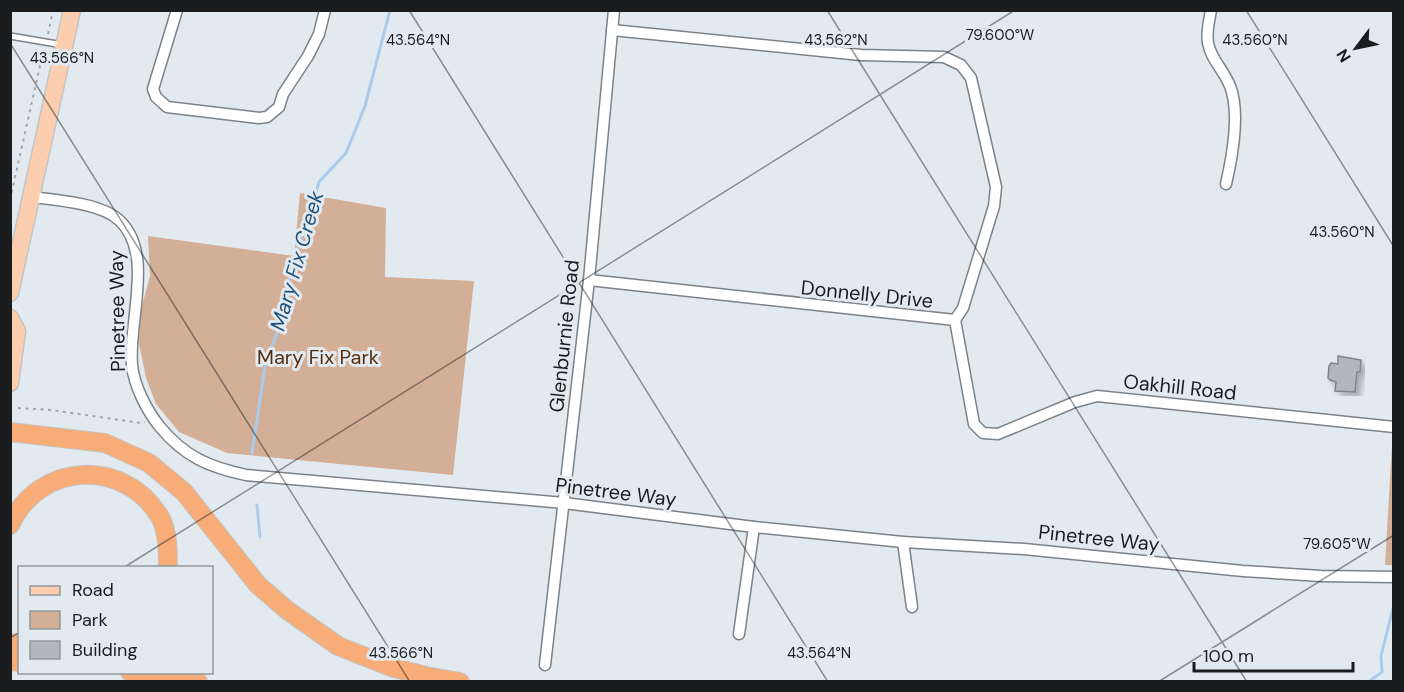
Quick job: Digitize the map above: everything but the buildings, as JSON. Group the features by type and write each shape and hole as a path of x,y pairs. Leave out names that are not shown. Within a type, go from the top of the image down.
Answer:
{"highway":[{"path":"10,432 105,443 149,463 184,492 258,585 287,610 338,646 391,667 426,676 460,681"},
{"path":"10,525 22,505 37,492 61,477 97,474 117,479 142,495 161,519 168,549 168,566"},
{"path":"145,674 198,681"}],"main road":[{"path":"10,293 72,10"},
{"path":"10,318 17,331 10,383"}],"street":[{"path":"177,10 153,89 156,97 167,107 259,118 267,117 279,107 283,94 308,56 319,34 325,10"},
{"name":"Glenburnie Road","path":"545,665 589,280 614,10"},
{"path":"1211,10 1207,40 1210,51 1232,91 1235,106 1232,162 1226,184"},
{"name":"Donnelly Drive","path":"589,280 955,320 963,308 994,206 996,187 970,78 961,65 944,57 861,55 612,30"},
{"name":"Pinetree Way","path":"32,197 102,209 118,219 132,236 138,260 132,368 145,406 173,442 192,457 218,469 246,475 564,503 754,527 903,542 1024,549 1244,571 1321,576 1394,577"},
{"name":"Oakhill Road","path":"955,320 974,424 983,433 998,434 1076,402 1098,396 1394,427"},
{"path":"739,634 754,527"},
{"path":"903,542 912,607"}],"lane":[{"path":"10,36 64,45"}],"path":[{"path":"10,200 53,10"},
{"path":"18,408 51,410 141,423 153,419"}],"green space":[{"name":"Mary Fix Park","path":"300,193 386,208 385,277 474,281 453,475 227,453 179,432 156,404 146,378 139,344 140,313 150,276 148,236 294,256"},
{"path":"1393,428 1393,565 1385,565"}],"waterway":[{"name":"Mary Fix Creek","path":"252,453 266,360 278,331 291,271 319,182 346,153 365,106 390,10"},
{"name":"Mary Fix Creek","path":"257,505 260,537"},
{"path":"1368,682 1382,672 1381,656 1394,604"}]}
